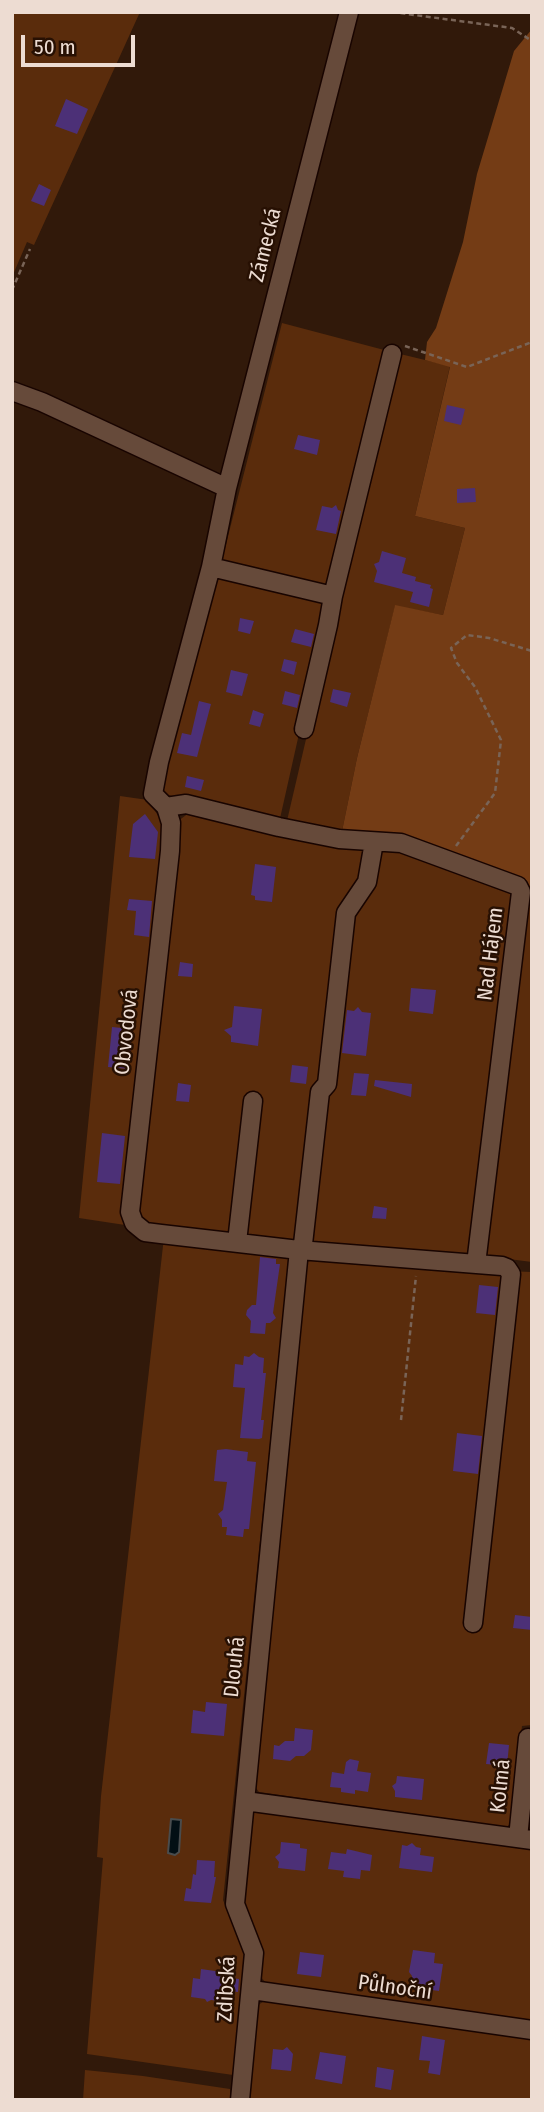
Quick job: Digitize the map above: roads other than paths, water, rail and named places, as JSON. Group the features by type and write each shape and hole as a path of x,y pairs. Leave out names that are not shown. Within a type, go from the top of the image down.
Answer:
{"street":[{"name":"Zámecká","path":"227,488 349,12"},
{"path":"304,729 333,596 398,350"},
{"path":"12,391 42,402 227,488"},
{"name":"Obvodová","path":"227,488 211,567 153,793 166,807 171,823 170,851 130,1212 134,1223 145,1232 299,1250 502,1266 511,1275 473,1623"},
{"path":"211,567 333,596"},
{"name":"Nad Hájem","path":"166,807 186,804 339,839 401,844 518,886 521,892 476,1264"},
{"name":"Dlouhá","path":"245,1801 299,1250 303,1244 320,1092 327,1084 346,913 367,882 374,842"},
{"path":"237,1242 253,1101"},
{"name":"Kolmá","path":"525,1839 528,1738"},
{"path":"245,1801 525,1839"},
{"name":"Zdibská","path":"240,2100 254,1953 235,1904 245,1801"},
{"name":"Půlnoční","path":"252,1990 532,2030"}]}
